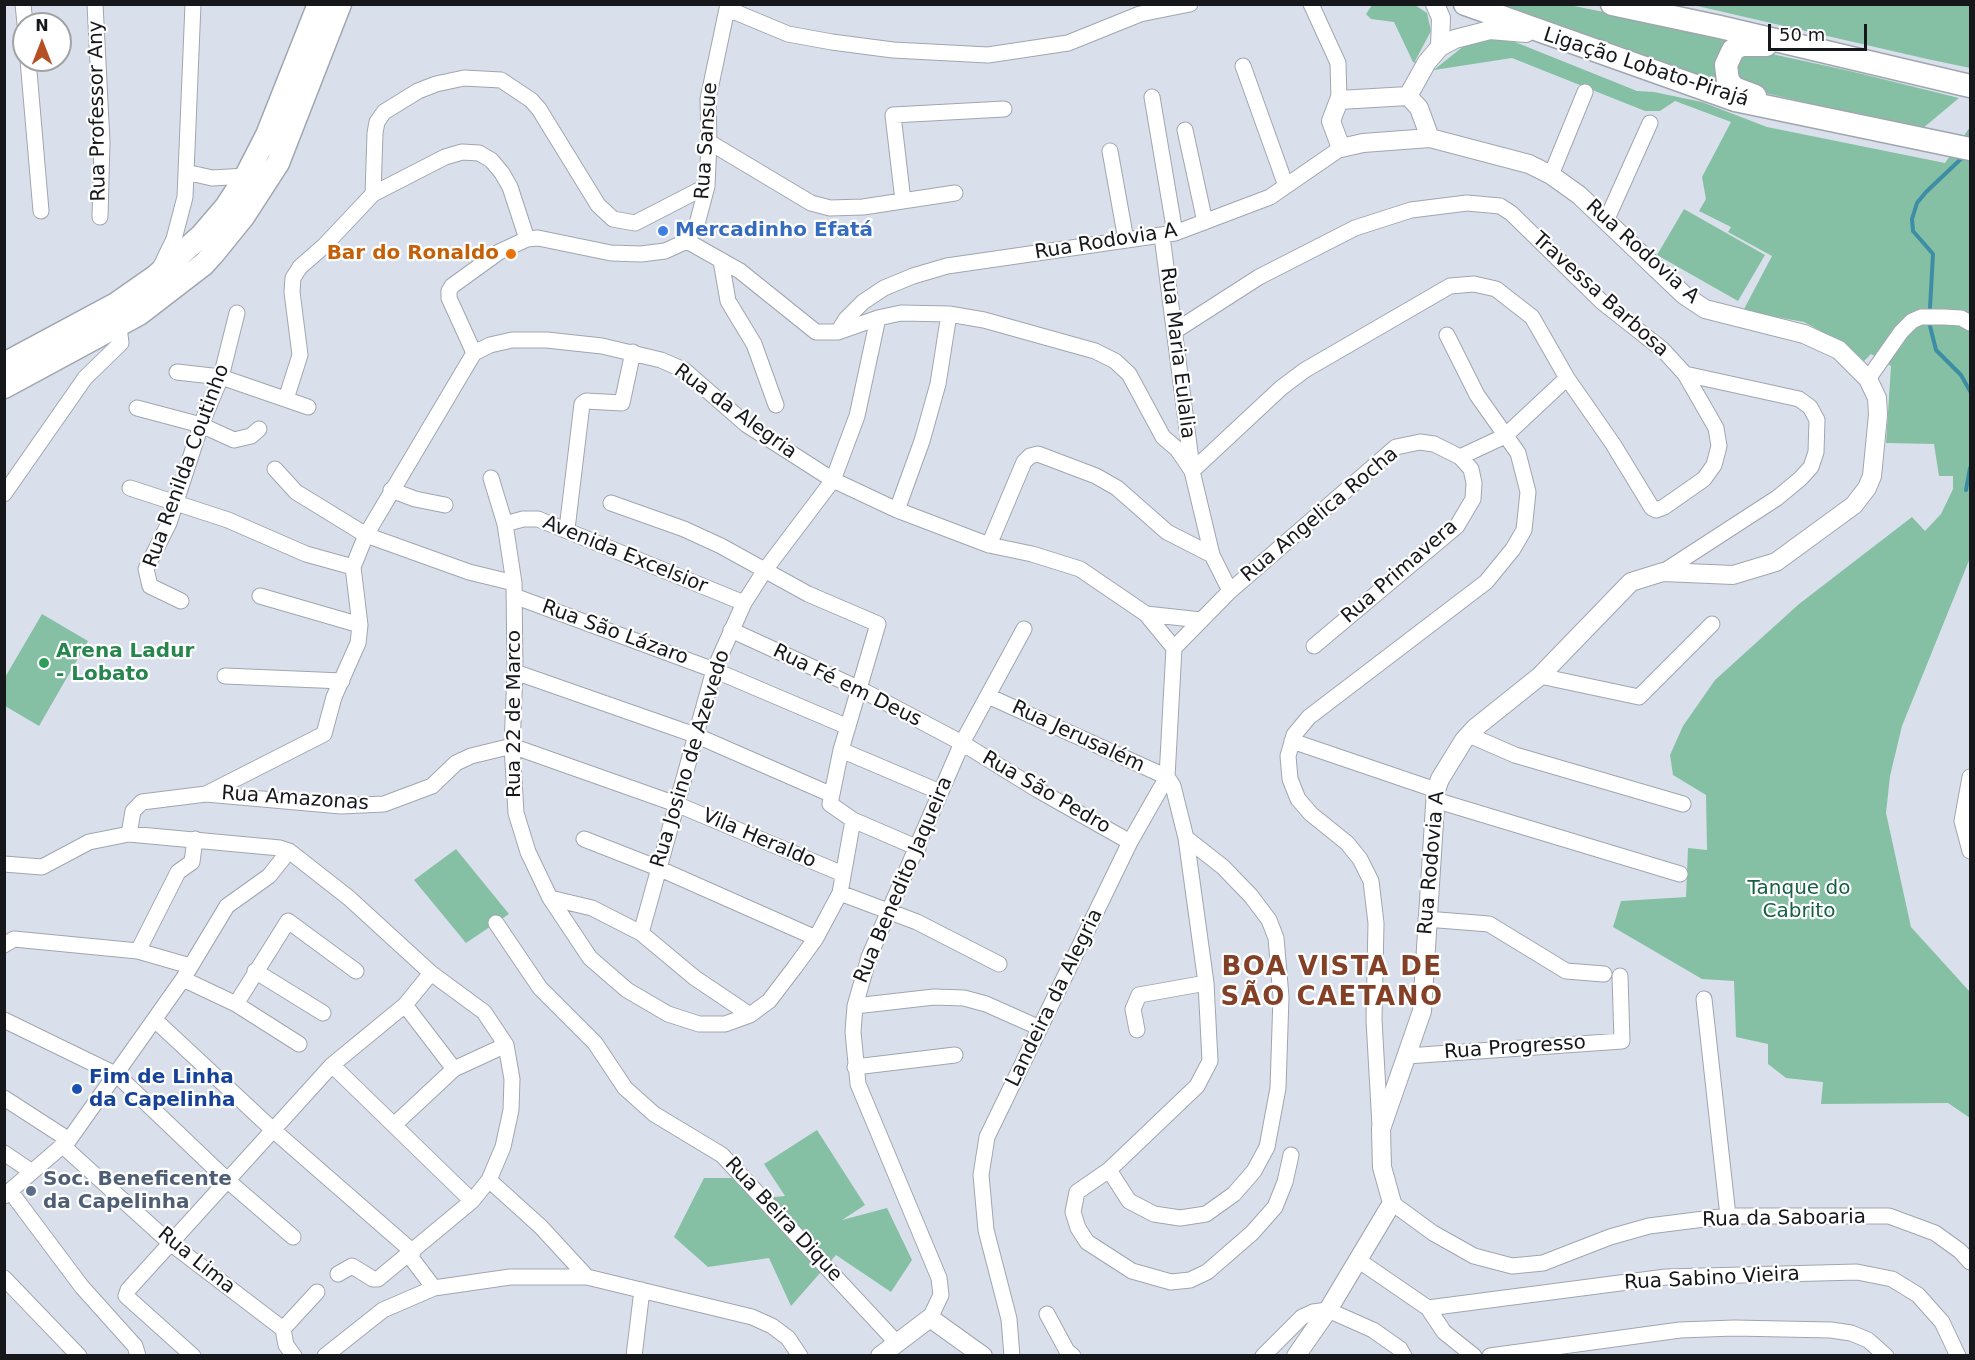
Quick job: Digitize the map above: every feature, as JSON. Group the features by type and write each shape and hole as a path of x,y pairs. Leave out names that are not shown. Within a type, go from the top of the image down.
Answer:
{"main road":[{"path":"4,364 116,304 156,276 202,235 226,207 246,176 267,135 319,4"},
{"path":"4,387 120,335 204,264 243,217 273,172 287,144 340,4"},
{"name":"Ligação Lobato-Pirajá","path":"1466,4 1557,39 1735,100 1971,149"},
{"path":"1612,4 1971,86"},
{"path":"1805,47 1741,45 1728,58 1726,74 1734,88 1744,93 1828,118"}],"street":[{"name":"Rua Professor Any","path":"95,4 101,109 100,217"},
{"path":"156,276 174,239 182,216 193,4"},
{"path":"728,7 788,34 893,50 988,55 1068,43 1140,14 1190,4"},
{"path":"1311,4 1338,63 1339,100 1331,121 1341,148"},
{"path":"1434,4 1441,18 1440,47"},
{"name":"Rua Sansue","path":"687,241 697,224 707,186 710,142 708,99 728,7"},
{"path":"1408,96 1427,63 1440,47 1465,35 1490,30 1506,30 1557,39"},
{"path":"1243,66 1286,186"},
{"path":"29,72 41,211"},
{"path":"373,194 375,133 377,122 384,112 418,91 436,84 464,78 501,80 531,100 539,109 598,205 613,219 635,223 707,186"},
{"path":"1551,175 1585,92"},
{"path":"1339,100 1408,96"},
{"path":"1408,96 1419,108 1430,138"},
{"name":"Rua Maria Eulalia","path":"1152,97 1168,234 1175,331 1192,471 1212,555 1230,591"},
{"path":"903,201 893,115 1004,109"},
{"path":"1606,221 1650,123"},
{"path":"1185,130 1204,222"},
{"name":"Rua Rodovia A","path":"838,332 846,319 863,302 884,288 931,270 1168,234 1260,202 1341,148 1363,143 1430,138 1505,157 1551,175 1579,195 1684,295 1705,309 1816,338 1849,357 1868,379 1878,406 1872,477 1868,488 1854,505 1787,555 1764,567 1733,575 1663,572 1631,582 1586,632 1540,676 1468,735 1440,779 1435,795 1422,1011 1381,1130"},
{"path":"710,142 811,203 830,208 863,207 956,193"},
{"path":"286,399 300,355 292,292 293,278 300,267 324,246 373,194 445,157 462,152 479,153 491,160 506,180 527,239"},
{"path":"1110,152 1126,240"},
{"path":"186,172 212,178 246,176"},
{"name":"Travessa Barbosa","path":"1175,331 1258,277 1355,228 1412,210 1467,202 1500,206 1512,213 1601,301 1663,350 1685,374 1799,399 1810,407 1817,420 1816,452 1811,467 1777,498 1663,572"},
{"path":"129,834 133,812 142,802 206,794 248,770 319,739 328,727 334,697 354,657 360,625 353,567 366,535 391,490 474,353 449,298 449,291 452,286 499,252 527,239 550,239 588,250 641,254 664,251 687,241 740,271 778,299 816,332 838,332 878,318 901,313 949,314 984,320 1095,351 1115,361 1129,374 1164,437 1177,449 1192,471 1281,388 1297,376 1450,286 1474,284 1496,289 1512,299 1532,317 1568,378 1613,444 1652,508 1656,510 1664,507 1704,479 1714,465 1719,446 1716,429 1685,374"},
{"path":"721,261 728,301 754,344 776,405"},
{"name":"Rua Renilda Coutinho","path":"181,601 160,593 150,586 147,578 150,558 162,540 176,504 201,425 221,377 237,313"},
{"path":"897,510 922,441 938,384 949,314"},
{"path":"1868,379 1906,325 1912,321 1921,318 1944,317 1961,318 1971,323"},
{"name":"Rua Josino de Azevedo","path":"641,933 714,670 744,603 765,570 833,480 857,416 878,318"},
{"path":"4,494 85,378 120,335"},
{"path":"1296,1356 1328,1310 1392,1203 1382,1167 1374,1020 1376,923 1371,881 1360,859 1347,843 1311,814 1298,799 1290,779 1288,756 1293,738 1309,717 1486,582 1513,549 1524,530 1528,492 1518,453 1477,394 1447,335"},
{"name":"Rua da Alegria","path":"474,353 490,345 512,340 547,340 633,352 684,370 747,424 833,480 897,510 988,545 1038,555 1080,569 1146,614 1174,648"},
{"path":"567,529 582,404 586,401 622,403 633,352"},
{"path":"177,372 221,377 308,407"},
{"path":"1460,457 1505,436 1568,378"},
{"path":"137,408 201,425 234,440 251,436 259,429"},
{"name":"Rua Angelica Rocha","path":"1174,648 1230,591 1396,447 1420,442 1434,444 1460,457"},
{"path":"988,545 1024,462 1030,456 1038,454 1096,476 1117,488 1167,532 1212,555"},
{"name":"Rua Primavera","path":"1314,646 1458,526 1473,499 1474,483 1471,469 1460,457"},
{"name":"Rua São Lázaro","path":"275,470 296,492 366,535 469,572 714,670 848,727"},
{"name":"Rua 22 de Marco","path":"491,478 505,524 514,590 515,672 512,746 516,813 528,852 550,898 590,958 627,990 668,1014 699,1024 725,1024 750,1015 769,1001 816,938 840,893 853,820"},
{"path":"130,488 228,520 306,554 353,567"},
{"path":"391,490 415,499 446,505"},
{"path":"611,503 684,529 808,594 878,624 830,799"},
{"name":"Avenida Excelsior","path":"505,524 524,519 537,519 567,529 744,603"},
{"path":"260,596 360,625"},
{"name":"Rua da Alegria","path":"1146,614 1201,620"},
{"path":"1540,676 1639,697 1712,624"},
{"name":"Rua Benedito Jaqueira","path":"930,1318 941,1295 939,1278 858,1084 853,1032 855,1006 860,980 940,792 962,743 1024,629"},
{"name":"Rua Fé em Deus","path":"731,630 860,689 962,743"},
{"name":"Landeira da Alegria","path":"1012,1356 1009,1319 986,1230 981,1174 987,1137 1130,842 1167,777 1174,648"},
{"path":"515,672 695,735 830,799 853,820 918,848"},
{"path":"225,676 342,681"},
{"name":"Rua Jerusalém","path":"988,696 1167,777"},
{"path":"1468,735 1515,755 1683,804"},
{"path":"1293,738 1435,795 1680,874"},
{"name":"Rua São Pedro","path":"962,743 1130,842"},
{"name":"Rua Amazonas","path":"206,794 341,806 384,804 432,786 456,763 471,756 512,746"},
{"name":"Vila Heraldo","path":"512,746 676,804 843,874"},
{"path":"842,750 940,792"},
{"path":"1167,777 1173,786 1186,838 1206,982 1210,1061 1205,1074 1109,1170 1077,1192 1073,1212 1078,1228 1087,1242 1132,1271 1171,1282 1190,1281 1207,1272 1252,1233 1275,1207 1285,1182 1291,1155"},
{"path":"1971,777 1962,821 1971,850"},
{"path":"4,864 42,867 89,842 129,834 270,846 289,851 349,898 431,973 484,1012 506,1045 512,1078 511,1110 503,1148 489,1180 472,1202 411,1254 375,1280 352,1266 338,1274"},
{"path":"1109,1170 1129,1201 1154,1214 1180,1218 1206,1214 1234,1194 1254,1172 1267,1147 1278,1088 1281,997 1276,938 1269,920 1251,896 1223,867 1186,838"},
{"path":"138,951 178,872 192,862 195,839"},
{"path":"584,839 658,868 816,938"},
{"path":"138,1356 135,1346 82,1287 8,1194 66,1143 155,1020 227,906 269,876 289,851"},
{"path":"840,893 926,927 999,964"},
{"path":"550,898 592,908 641,933 704,984 750,1015"},
{"path":"1426,919 1490,924 1566,971 1604,974"},
{"path":"236,1004 288,921 357,971"},
{"name":"Rua Beira Dique","path":"496,923 540,988 595,1043 625,1088 654,1114 722,1155 896,1342"},
{"path":"7,942 138,951 187,972 299,1044"},
{"path":"255,971 323,1013"},
{"path":"193,1356 126,1296 128,1290 169,1242 228,1181 272,1129 332,1065 405,1005 431,973"},
{"name":"Rua Progresso","path":"1407,1056 1622,1041 1620,976"},
{"path":"1137,1030 1133,1009 1139,995 1206,982"},
{"path":"855,1006 934,997 964,998 986,1004 1040,1028"},
{"path":"1704,999 1728,1216"},
{"path":"405,1005 454,1069"},
{"path":"4,1020 117,1075 228,1181 293,1237"},
{"path":"155,1020 411,1254 434,1288"},
{"path":"394,1125 454,1069 506,1045"},
{"path":"855,1067 956,1055"},
{"path":"332,1065 472,1202"},
{"name":"Rua Lima","path":"4,1098 66,1143 169,1242 283,1329"},
{"path":"4,1153 32,1172"},
{"path":"489,1180 541,1227 587,1277"},
{"name":"Rua da Saboaria","path":"1392,1203 1433,1233 1474,1256 1512,1266 1543,1263 1610,1237 1649,1226 1728,1216 1889,1216 1935,1233 1971,1262"},
{"path":"1358,1260 1428,1308 1444,1332 1474,1356"},
{"name":"Rua Sabino Vieira","path":"1428,1308 1666,1277 1857,1272 1892,1279 1918,1295 1942,1322 1958,1356"},
{"path":"325,1356 384,1310 434,1288 455,1282 510,1277 587,1277 752,1317 772,1326 788,1338 800,1356"},
{"path":"4,1278 79,1356"},
{"path":"634,1356 642,1290"},
{"path":"286,1352 283,1329 317,1292"},
{"path":"1263,1356 1302,1317 1313,1312 1328,1310 1373,1330 1400,1348 1404,1356"},
{"path":"1047,1314 1066,1351 1073,1356"},
{"path":"880,1356 930,1318 982,1356"},
{"path":"1490,1356 1680,1330 1734,1328 1831,1330 1851,1333 1868,1340 1886,1356"}],"green space":[{"name":"Tanque do Cabrito","path":"1372,5 1415,5 1427,13 1431,31 1415,61 1435,69 1465,45 1495,39 1515,42 1637,91 1654,92 1702,102 1767,127 1945,163 1970,127 1970,558 1902,726 1890,776 1886,813 1911,927 1970,992 1970,1118 1948,1103 1821,1104 1823,1082 1786,1078 1768,1064 1768,1044 1736,1037 1734,981 1702,979 1613,927 1621,901 1686,897 1688,848 1707,850 1706,795 1673,775 1670,755 1683,726 1715,680 1799,604 1912,517 1925,531 1941,514 1953,489 1953,476 1939,476 1934,444 1886,443 1891,366 1871,354 1864,361 1844,344 1804,322 1743,311 1772,256 1728,232 1731,227 1699,211 1706,199 1702,177 1731,122 1675,101 1660,111 1645,111 1512,58 1434,70 1413,62 1394,22 1371,19 1366,14"},
{"path":"1491,5 1569,5 1734,38 1721,85"},
{"path":"1693,5 1970,5 1970,68 1927,59"},
{"path":"1758,51 1959,98 1922,129 1756,91 1741,84 1735,65 1740,56"},
{"path":"1684,209 1765,255 1738,301 1657,255"},
{"name":"Arena Ladur - Lobato","path":"42,614 88,641 39,726 5,706 4,679"},
{"path":"456,849 509,914 466,943 414,880"},
{"path":"817,1130 865,1205 842,1220 887,1208 912,1260 891,1292 836,1255 791,1306 769,1258 708,1267 674,1237 704,1178 748,1178 765,1198 785,1196 764,1164"}],"waterway":[{"path":"1930,308 1933,254 1913,231 1912,219 1917,203 1926,192 1963,157"},
{"path":"1930,326 1936,350 1961,375 1970,391"},
{"path":"1966,490 1970,468"}],"place":[{"name":"Mercadinho Efatá","path":"663,231"},
{"name":"Bar do Ronaldo","path":"511,254"},
{"name":"Arena Ladur - Lobato","path":"44,663"},
{"name":"Fim de Linha da Capelinha","path":"77,1089"},
{"name":"Soc. Beneficente da Capelinha","path":"31,1191"}],"district":[{"name":"BOA VISTA DE SÃO CAETANO","path":"1332,983"}]}
